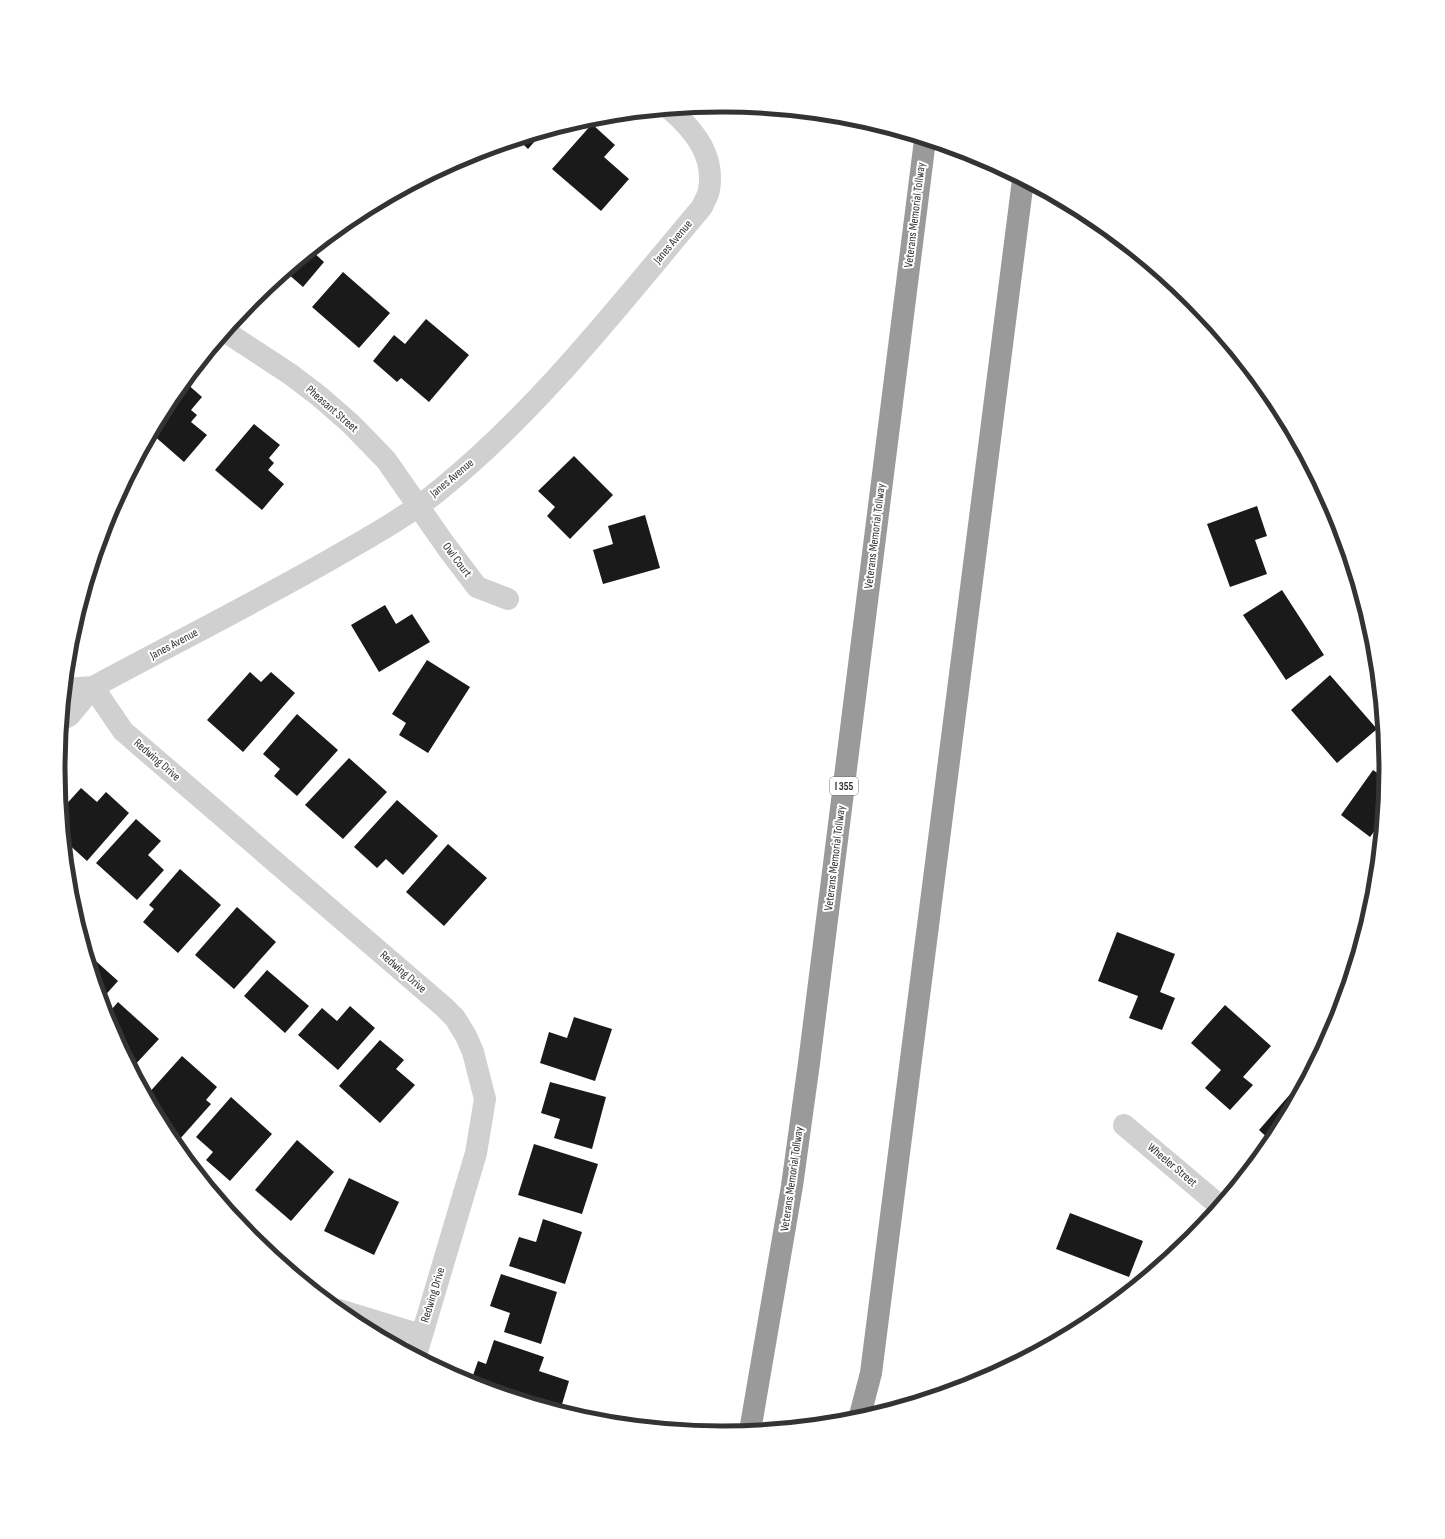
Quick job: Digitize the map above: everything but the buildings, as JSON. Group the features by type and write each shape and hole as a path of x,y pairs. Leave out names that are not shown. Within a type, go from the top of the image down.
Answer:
{"highway":[{"name":"Veterans Memorial Tollway","path":"751,1426 790,1201 808,1071 924,144"},
{"path":"861,1412 871,1373 1022,185"}],"street":[{"name":"Janes Avenue","path":"67,717 93,687 301,576 377,532 418,506 442,488 507,429 592,338 702,207 709,192 709,162 699,140 675,113"},
{"name":"Pheasant Street","path":"230,334 290,374 319,396 351,424 386,460 418,506"},
{"name":"Owl Court","path":"418,506 477,587 508,599"},
{"name":"Janes Avenue","path":"70,689 93,687"},
{"name":"Redwing Drive","path":"93,687 123,731 444,1007 455,1018 466,1036 473,1052 485,1099 476,1153 418,1345"},
{"name":"Wheeler Street","path":"1124,1125 1217,1203"},
{"path":"368,1323 418,1345"}]}
